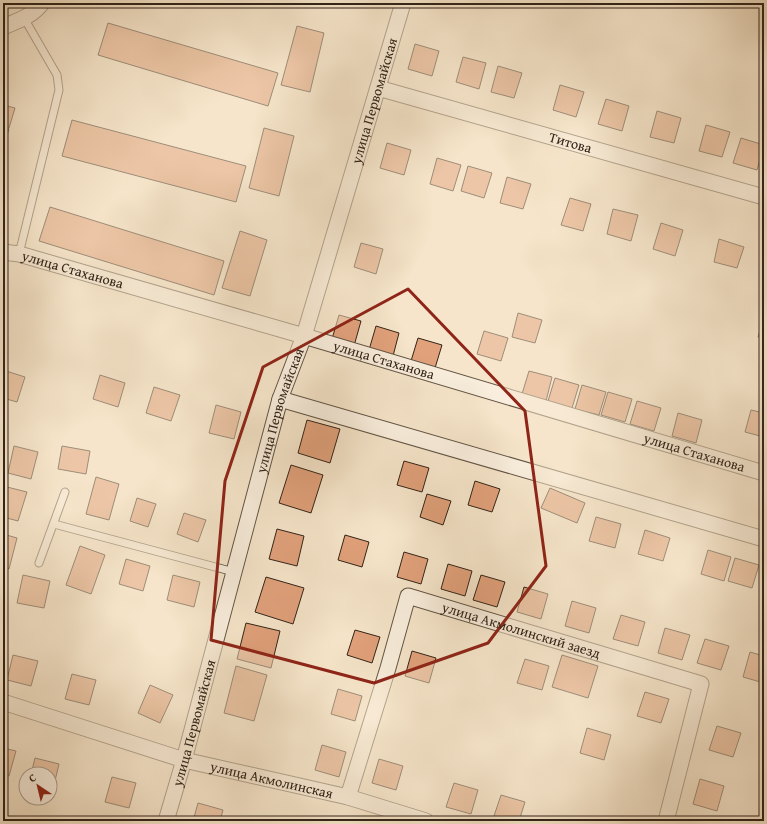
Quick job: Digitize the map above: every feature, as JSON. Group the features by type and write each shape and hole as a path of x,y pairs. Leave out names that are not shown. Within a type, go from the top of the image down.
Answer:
{"street":[{"path":"3,27 38,10 42,3"},
{"name":"улица Первомайская","path":"166,821 184,760 280,399 304,336 403,3"},
{"name":"Титова","path":"378,88 764,196"},
{"name":"улица Стаханова","path":"3,252 19,254 304,336 764,473"},
{"path":"280,399 764,539"},
{"name":"улица Акмолинский заезд","path":"348,797 388,668 408,596 701,684 666,821"},
{"name":"улица Акмолинская","path":"3,702 184,760 348,797 426,821"}],"lane":[{"path":"19,254 59,90 57,75 24,18"},
{"path":"39,563 65,492"},
{"path":"54,524 234,572"}],"highlighted area":[{"path":"408,289 525,411 546,566 488,643 374,683 211,640 225,481 263,367"}],"building":[{"path":"108,23 278,73 268,106 98,55"},
{"path":"297,26 324,33 310,92 281,85"},
{"path":"415,44 439,51 432,76 408,69"},
{"path":"463,57 486,63 479,89 456,82"},
{"path":"498,66 522,73 514,98 491,92"},
{"path":"560,85 584,92 576,117 553,110"},
{"path":"606,99 629,106 622,131 598,124"},
{"path":"3,105 15,108 9,128 3,127"},
{"path":"657,111 681,118 674,143 650,137"},
{"path":"72,120 246,166 236,202 62,156"},
{"path":"706,125 730,132 722,157 699,151"},
{"path":"3,127 9,129 3,148"},
{"path":"264,128 294,136 279,196 249,188"},
{"path":"741,138 764,145 757,170 733,163"},
{"path":"387,143 411,150 404,175 380,168"},
{"path":"437,158 461,165 453,191 430,184"},
{"path":"468,166 492,173 484,198 461,191"},
{"path":"507,177 531,184 523,209 500,203"},
{"path":"570,198 591,204 583,231 561,225"},
{"path":"50,207 224,261 214,295 39,241"},
{"path":"613,209 638,215 631,241 607,234"},
{"path":"661,223 683,230 675,256 653,249"},
{"path":"240,231 267,240 250,296 222,288"},
{"path":"719,239 744,247 737,268 714,262"},
{"path":"361,243 383,249 376,274 354,267"},
{"path":"518,313 542,320 535,343 512,337"},
{"path":"339,315 361,321 354,346 332,339"},
{"path":"764,319 764,339 758,337"},
{"path":"376,326 399,333 393,356 369,350"},
{"path":"484,331 508,338 501,361 477,354"},
{"path":"418,338 442,345 435,368 411,361"},
{"path":"3,370 25,377 17,402 3,398"},
{"path":"529,371 552,377 546,401 522,394"},
{"path":"100,375 125,383 118,407 93,399"},
{"path":"555,378 579,385 572,408 548,401"},
{"path":"582,385 606,392 599,415 575,409"},
{"path":"154,387 180,395 171,421 146,413"},
{"path":"608,392 632,399 625,422 601,415"},
{"path":"637,401 661,408 654,431 630,424"},
{"path":"216,405 241,412 234,439 209,433"},
{"path":"751,410 764,413 764,437 745,432"},
{"path":"678,413 702,420 696,443 672,436"},
{"path":"307,420 340,429 330,463 298,453"},
{"path":"14,446 38,452 31,479 8,473"},
{"path":"62,446 90,451 86,474 58,469"},
{"path":"404,461 429,468 422,492 397,485"},
{"path":"291,465 323,475 311,513 279,503"},
{"path":"96,477 119,484 109,520 86,514"},
{"path":"475,481 500,489 492,512 468,505"},
{"path":"3,486 27,492 18,521 3,517"},
{"path":"550,488 585,503 577,523 541,508"},
{"path":"427,494 451,501 443,525 420,517"},
{"path":"137,498 156,504 148,527 130,521"},
{"path":"184,513 206,520 198,542 177,534"},
{"path":"596,517 621,524 615,548 589,541"},
{"path":"277,529 304,536 297,566 269,559"},
{"path":"645,530 670,538 663,561 638,554"},
{"path":"3,534 17,538 9,569 3,567"},
{"path":"345,535 369,542 362,567 338,560"},
{"path":"80,546 105,555 91,594 66,585"},
{"path":"708,550 731,557 724,581 701,574"},
{"path":"404,552 428,559 421,584 397,577"},
{"path":"735,558 759,565 752,588 728,581"},
{"path":"126,559 150,566 143,591 119,584"},
{"path":"448,564 472,571 465,596 441,589"},
{"path":"23,575 50,581 44,608 17,603"},
{"path":"173,575 200,582 194,607 167,600"},
{"path":"481,575 505,582 497,607 473,600"},
{"path":"266,577 304,588 293,624 255,612"},
{"path":"524,587 548,594 541,619 517,612"},
{"path":"572,601 596,608 589,633 565,626"},
{"path":"621,615 645,622 638,646 613,639"},
{"path":"246,623 280,631 271,668 237,659"},
{"path":"665,628 690,635 682,660 658,653"},
{"path":"355,630 380,637 372,663 347,655"},
{"path":"705,639 729,646 721,670 697,663"},
{"path":"412,651 436,658 429,683 405,676"},
{"path":"750,652 764,656 764,683 743,677"},
{"path":"13,655 38,661 31,686 7,680"},
{"path":"562,655 598,666 588,698 552,687"},
{"path":"525,659 549,666 542,690 517,683"},
{"path":"236,666 267,675 254,721 224,713"},
{"path":"72,674 96,680 89,705 65,699"},
{"path":"150,685 173,695 160,723 138,713"},
{"path":"338,689 362,696 355,721 331,714"},
{"path":"645,692 669,699 661,723 637,716"},
{"path":"717,726 741,733 733,757 709,750"},
{"path":"587,728 611,735 604,760 580,753"},
{"path":"322,745 346,752 339,777 315,770"},
{"path":"3,748 16,751 9,776 3,774"},
{"path":"35,758 59,764 58,768 58,766 33,766"},
{"path":"379,759 403,766 396,790 372,783"},
{"path":"112,777 136,783 129,808 105,802"},
{"path":"700,779 724,786 717,811 693,804"},
{"path":"454,783 478,790 471,814 446,807"},
{"path":"501,795 525,802 519,821 500,821 493,819"},
{"path":"198,803 223,810 220,821 193,821"}]}
